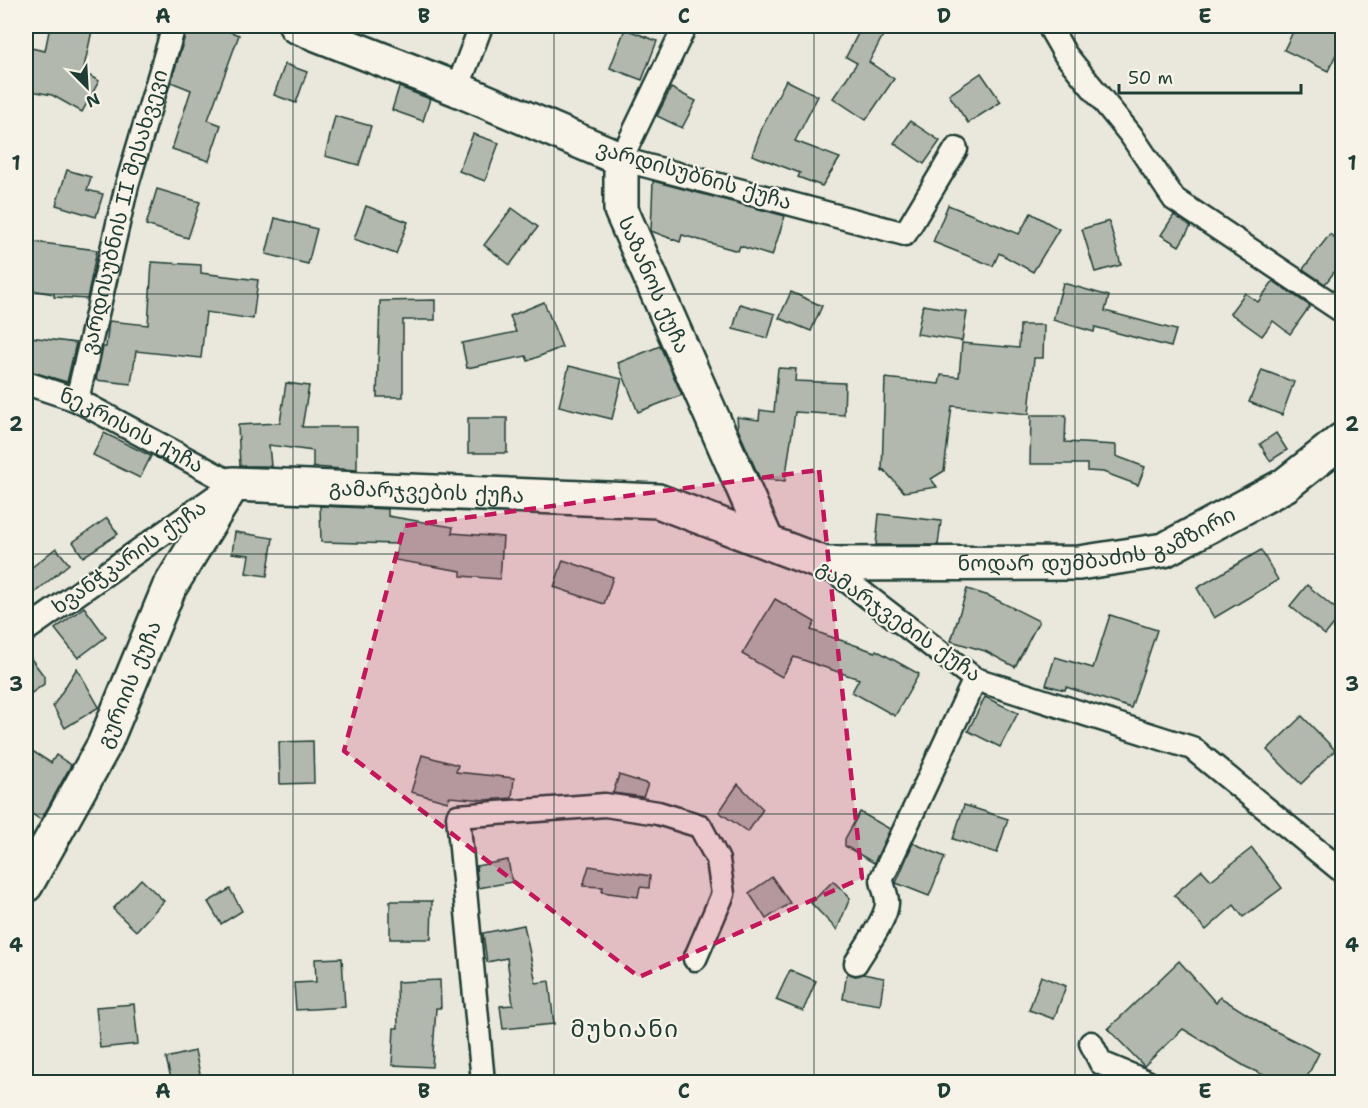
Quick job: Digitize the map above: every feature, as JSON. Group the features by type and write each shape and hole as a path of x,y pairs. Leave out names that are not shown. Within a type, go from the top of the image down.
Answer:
{"street":[{"name":"ვარდისუბნის II შესახვევი","path":"77,400 127,185 174,26"},
{"name":"ვარდისუბნის ქუჩა","path":"296,26 457,89 621,159 905,234 956,149"},
{"path":"457,89 481,26"},
{"name":"საზანოს ქუჩა","path":"685,26 621,159 621,210 767,542"},
{"path":"1049,26 1065,54 1131,135 1174,199 1342,311"},
{"name":"ნეკრისის ქუჩა","path":"26,383 77,400 233,484"},
{"name":"ნოდარ დუმბაძის გამზირი","path":"825,564 1079,563 1164,550 1285,485 1342,440"},
{"name":"გამარჯვების ქუჩა","path":"233,484 658,501 825,564 975,679 1192,748 1342,871"},
{"name":"ხვანჭკარის ქუჩა","path":"26,630 233,484"},
{"name":"გურიის ქუჩა","path":"26,885 104,745 169,588 233,484"},
{"path":"856,963 885,913 887,901 882,890 882,879 975,679"},
{"path":"483,1083 458,816 605,805 658,813 700,826 718,860 723,894 695,959"},
{"path":"1091,1043 1101,1064 1147,1083"}],"highlighted area":[{"path":"819,470 862,878 639,977 344,751 404,526"}],"building":[{"path":"50,26 93,26 83,72 99,81 82,112 52,95 26,90 26,47 45,51"},
{"path":"188,26 213,26 239,35 208,120 221,125 209,161 172,149 191,90 171,82"},
{"path":"862,26 888,26 869,62 894,79 866,120 833,98 857,63 846,57"},
{"path":"1296,26 1342,26 1342,42 1328,71 1284,50"},
{"path":"625,29 657,41 642,80 610,68"},
{"path":"285,64 307,72 296,103 274,95"},
{"path":"981,73 1001,102 968,123 949,95"},
{"path":"786,80 818,96 795,141 840,158 822,186 798,177 800,173 752,155 763,125"},
{"path":"399,87 430,99 423,121 392,110"},
{"path":"671,88 696,101 682,128 657,116"},
{"path":"335,116 371,126 359,165 325,156"},
{"path":"910,121 940,141 924,164 894,143"},
{"path":"473,134 499,143 485,181 459,171"},
{"path":"67,170 91,177 87,190 103,194 96,217 56,205"},
{"path":"653,181 785,216 772,256 740,246 738,251 682,235 680,242 651,231"},
{"path":"157,189 200,202 188,238 146,225"},
{"path":"948,205 1019,234 1031,213 1059,229 1033,272 999,253 993,266 933,242"},
{"path":"366,206 408,222 396,254 354,239"},
{"path":"512,208 538,227 510,265 484,245"},
{"path":"1174,215 1191,226 1179,246 1161,235"},
{"path":"275,218 317,229 308,264 266,254"},
{"path":"1109,221 1121,265 1095,272 1082,229"},
{"path":"1330,234 1342,244 1342,262 1325,284 1303,269"},
{"path":"26,241 97,250 87,299 54,297 54,294 26,289"},
{"path":"152,262 201,265 201,273 258,280 253,319 206,312 201,358 136,351 131,384 96,380 103,347 106,347 109,321 148,325"},
{"path":"1273,281 1310,306 1290,334 1273,321 1262,336 1230,313 1245,293 1258,302"},
{"path":"1063,283 1109,296 1105,311 1176,330 1171,347 1095,327 1094,332 1053,320"},
{"path":"791,292 822,306 811,331 779,318"},
{"path":"435,300 435,320 403,320 403,397 377,397 380,301"},
{"path":"544,302 562,347 528,361 526,356 467,368 462,343 516,332 510,316"},
{"path":"740,304 775,314 768,338 733,329"},
{"path":"923,305 967,312 962,341 917,334"},
{"path":"1020,325 1044,325 1043,358 1034,358 1029,414 952,406 944,471 931,479 937,487 904,492 884,470 882,471 885,378 939,384 941,375 959,377 962,343 1019,348"},
{"path":"30,337 76,343 67,382 26,370 26,355"},
{"path":"660,346 682,395 638,412 618,363"},
{"path":"569,366 622,379 612,419 559,406"},
{"path":"778,368 796,369 795,381 845,383 844,415 795,412 785,481 760,479 738,429 737,417 759,420 760,410 774,412"},
{"path":"1262,370 1294,382 1282,415 1249,402"},
{"path":"286,383 309,386 302,427 357,427 357,470 313,467 313,451 269,445 271,466 240,466 238,425 280,423"},
{"path":"1031,415 1066,415 1065,442 1116,445 1116,456 1145,467 1138,485 1103,472 1087,471 1087,464 1030,464"},
{"path":"468,418 507,418 507,453 468,453"},
{"path":"104,433 151,456 140,478 93,455"},
{"path":"1276,433 1287,450 1270,461 1260,444"},
{"path":"320,506 388,509 388,516 453,527 452,533 503,537 500,579 461,576 461,571 395,560 398,544 321,542"},
{"path":"879,514 941,521 938,545 876,545"},
{"path":"107,518 118,534 83,557 73,542"},
{"path":"235,532 273,538 267,576 246,573 249,555 232,553"},
{"path":"56,548 69,564 26,600 26,572"},
{"path":"1261,550 1278,580 1214,618 1197,588"},
{"path":"563,560 613,577 604,604 554,587"},
{"path":"1307,585 1342,614 1325,635 1290,606"},
{"path":"967,589 989,596 1039,621 1015,667 985,651 951,641"},
{"path":"775,599 815,622 811,630 875,652 876,650 919,674 895,716 852,692 859,679 794,657 782,677 742,654"},
{"path":"84,607 106,637 78,658 55,629"},
{"path":"1110,615 1157,630 1131,708 1066,687 1065,690 1046,685 1055,657 1093,668"},
{"path":"26,652 44,676 44,684 26,697"},
{"path":"77,668 99,707 65,728 53,706"},
{"path":"985,697 1018,713 1000,747 968,731"},
{"path":"1302,716 1335,750 1301,784 1267,750"},
{"path":"313,741 314,783 280,784 279,742"},
{"path":"26,747 51,763 56,755 71,765 41,820 26,810"},
{"path":"422,755 458,765 456,772 514,778 512,798 485,800 449,797 448,802 411,792"},
{"path":"619,775 648,784 643,797 613,793"},
{"path":"738,784 763,809 748,832 719,812"},
{"path":"964,805 1008,819 997,853 953,839"},
{"path":"860,812 890,829 874,863 845,846 845,839"},
{"path":"913,843 945,857 929,896 896,883"},
{"path":"1252,848 1282,888 1243,917 1234,905 1206,930 1174,895 1202,870 1211,880"},
{"path":"508,860 512,882 478,888 476,866"},
{"path":"589,866 650,876 649,888 640,887 638,897 602,892 603,887 583,886"},
{"path":"772,877 790,903 766,919 749,893"},
{"path":"141,879 164,901 136,931 113,909"},
{"path":"833,881 850,898 837,930 811,903"},
{"path":"230,889 242,911 221,924 208,902"},
{"path":"390,901 432,901 431,939 390,939"},
{"path":"524,925 536,983 549,981 554,1024 503,1029 500,1006 513,1005 507,958 487,962 483,933"},
{"path":"342,958 345,1007 296,1010 294,983 316,982 315,959"},
{"path":"1179,961 1216,1003 1220,997 1269,1028 1319,1053 1304,1083 1281,1083 1246,1067 1183,1029 1144,1066 1108,1029"},
{"path":"790,970 816,981 803,1011 776,1000"},
{"path":"847,972 855,976 863,974 884,978 880,1005 843,999"},
{"path":"1041,976 1066,986 1054,1019 1029,1010"},
{"path":"440,980 441,1008 436,1008 432,1067 392,1065 394,1028 398,1028 397,982"},
{"path":"134,1004 138,1044 100,1048 96,1007"},
{"path":"195,1051 202,1083 172,1083 166,1058"}],"district":[{"name":"მუხიანი","path":"625,1029"}]}
